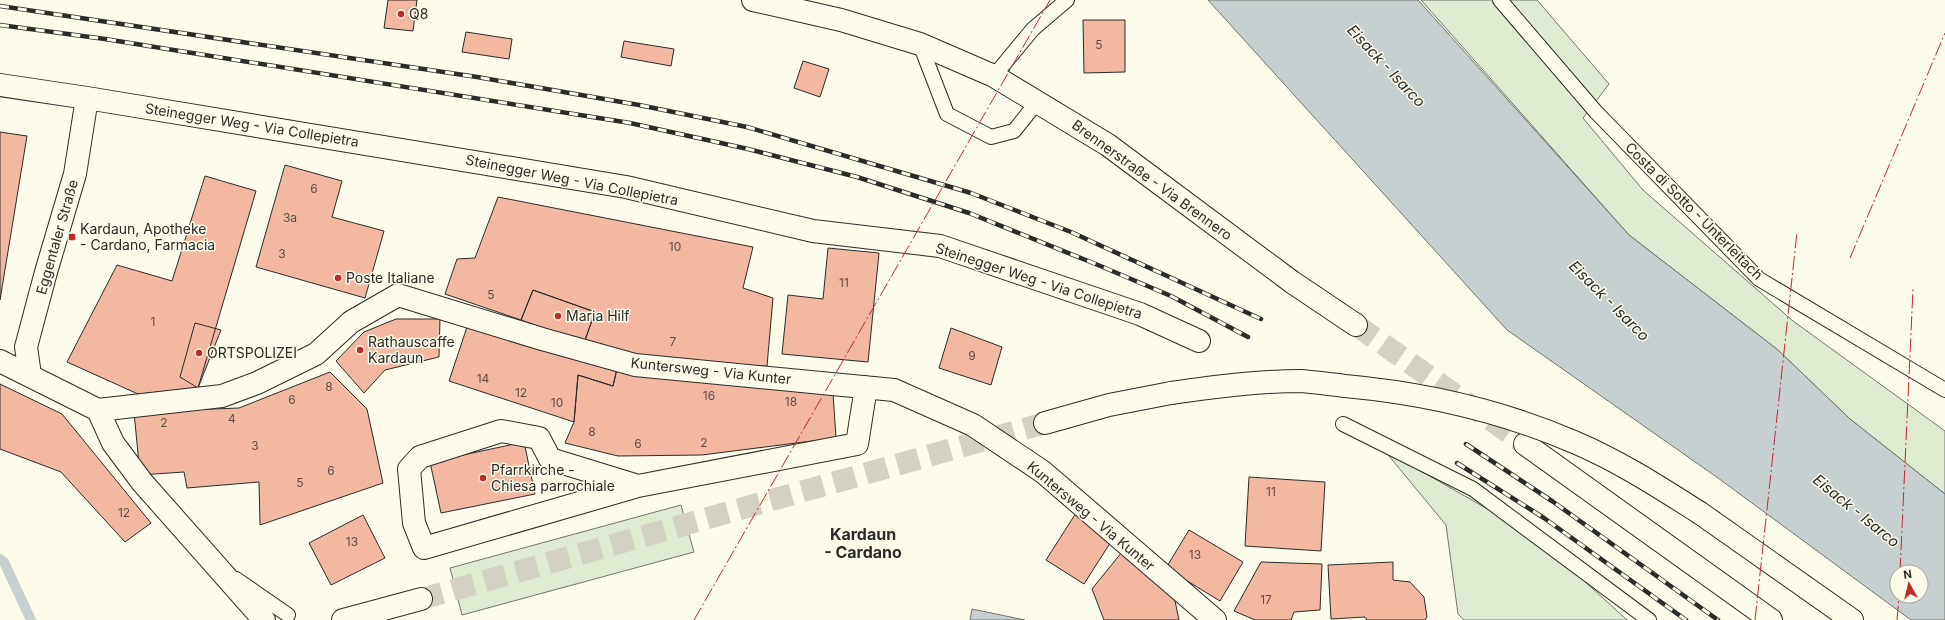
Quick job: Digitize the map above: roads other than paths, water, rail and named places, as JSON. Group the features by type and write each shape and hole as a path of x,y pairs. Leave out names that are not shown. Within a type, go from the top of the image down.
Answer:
{"street":[{"name":"Brennerstraße - Via Brennero","path":"753,0 841,20 920,44 994,76 1038,101 1108,145 1292,282 1356,325"},
{"name":"Steinegger Weg - Via Collepietra","path":"0,85 626,187 813,231 940,246 1140,314 1199,341"},
{"name":"Eggentaler Straße","path":"30,375 26,347 75,174 87,98"},
{"name":"Kuntersweg - Via Kunter","path":"98,410 222,396 257,383 316,354 351,322 398,295 542,340 635,365 894,390 973,425 1043,472 1215,620"},
{"path":"0,361 98,410 113,443 142,482 264,620"},
{"path":"1045,423 1108,405 1171,393 1225,385 1301,381 1382,389 1448,402 1513,420 1573,442 1636,472 1700,513 1852,620"},
{"path":"638,486 550,459 539,438 501,431 420,457 409,469 414,523 424,548 638,486 857,444 866,387"},
{"path":"1525,444 1771,620"},
{"path":"343,620 421,599"}],"lane":[{"path":"994,76 1033,29 1066,0"},
{"name":"Costa di Sotto - Unterleitach","path":"1500,0 1596,112 1759,279 1945,390"},
{"path":"920,44 947,114 991,137 1014,131 1038,101"},
{"path":"1343,424 1473,489 1649,620"},
{"path":"215,564 288,615"}],"water":[{"name":"Eisack - Isarco","path":"1208,0 1418,0 1629,235 1778,350 1850,419 1945,494 1945,620 1911,620 1889,604 1929,604 1929,564 1889,564 1889,604 1718,478 1507,330"},
{"path":"972,609 1025,620 970,620"}],"waterway":[{"path":"0,559 4,562 31,620"}],"tunnel":[{"path":"1356,325 1525,444"},
{"path":"421,599 1045,423"}],"railway":[{"path":"0,6 477,77 639,105 747,127 971,193 1071,232 1261,319"},
{"path":"0,25 105,39 630,123 748,149 857,177 969,213 1171,296 1248,337"},
{"path":"1466,444 1552,501 1718,620"},
{"path":"1457,463 1544,518 1686,620"}],"place":[{"name":"Q8","path":"401,14"},
{"name":"Kardaun, Apotheke - Cardano, Farmacia","path":"72,237"},
{"name":"Poste Italiane","path":"338,278"},
{"name":"Maria Hilf","path":"558,316"},
{"name":"Rathauscaffe Kardaun","path":"360,350"},
{"name":"ORTSPOLIZEI","path":"199,353"},
{"name":"Pfarrkirche - Chiesa parrochiale","path":"483,478"}],"district":[{"name":"Kardaun - Cardano","path":"863,543"}]}
